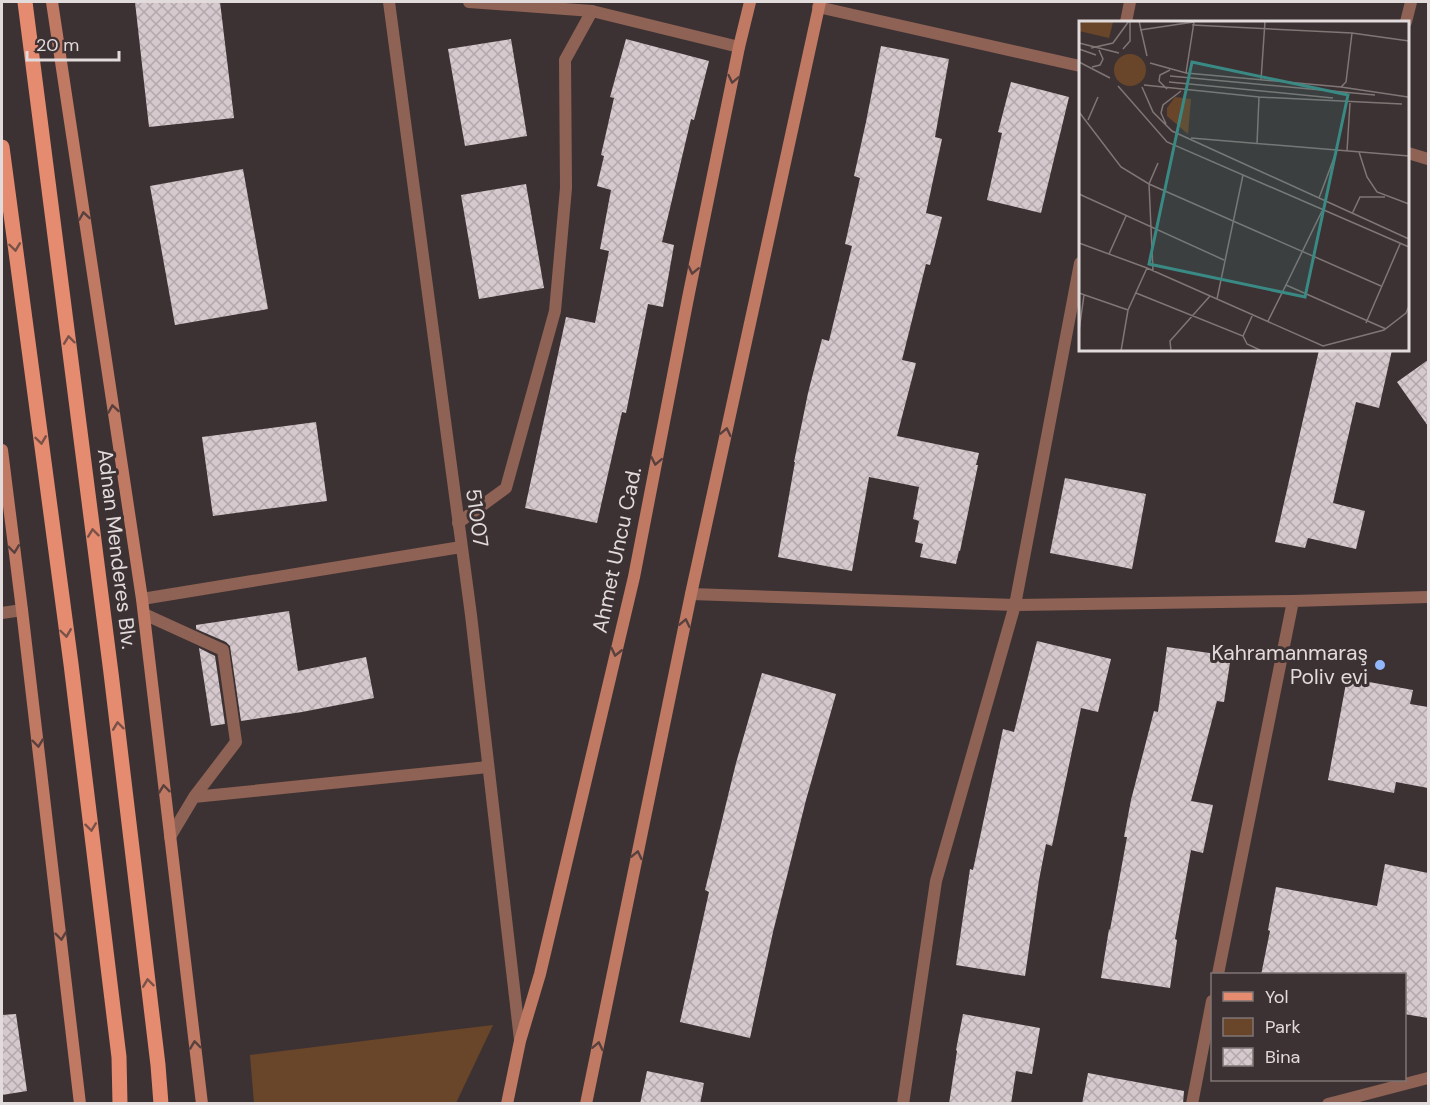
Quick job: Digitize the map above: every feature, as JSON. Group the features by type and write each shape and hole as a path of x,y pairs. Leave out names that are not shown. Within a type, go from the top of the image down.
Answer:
{"main road":[{"name":"Adnan Menderes Blv.","path":"25,2 113,685 157,1053 161,1104"},
{"path":"52,2 142,599 202,1104"},
{"name":"Ahmet Uncu Cad.","path":"507,1104 520,1041 540,974 633,577 739,47 750,2"},
{"path":"586,1104 691,594 819,4"},
{"path":"2,147 72,675 119,1057 120,1104"},
{"path":"2,450 80,1104"}],"street":[{"name":"51007","path":"389,2 471,615 520,1041"},
{"path":"469,2 592,11 739,47"},
{"path":"1126,21 1130,2"},
{"path":"1406,21 1411,2"},
{"path":"819,4 1079,66"},
{"path":"458,523 506,488 555,310 566,188 565,60 592,11"},
{"path":"1409,154 1428,159"},
{"path":"903,1104 936,881 1015,605 1079,268"},
{"path":"142,599 461,547"},
{"path":"691,594 1015,605 1428,597"},
{"path":"1218,973 1293,601"},
{"path":"2,613 22,610"},
{"path":"144,614 223,650 236,742 194,797 170,837"},
{"path":"194,797 488,767"},
{"path":"1192,1104 1211,1006"},
{"path":"1328,1104 1428,1078"}],"green space":[{"path":"493,1025 456,1103 254,1103 250,1055"}],"building":[{"path":"135,2 220,2 234,118 149,127"},
{"path":"511,39 527,136 465,146 448,49"},
{"path":"626,39 709,61 694,120 691,119 662,242 674,245 663,307 648,304 626,413 622,412 597,523 525,508 566,317 595,323 609,251 600,249 611,190 597,186 604,156 601,155 614,98 610,97"},
{"path":"881,46 949,59 935,137 942,139 926,213 942,217 930,265 926,264 902,360 916,363 897,436 979,453 956,564 920,557 923,544 915,542 919,521 913,519 919,487 869,477 852,571 778,557 808,393 822,339 829,341 852,246 845,244 860,178 854,176"},
{"path":"1011,82 1069,97 1041,213 987,200 1002,133 998,132"},
{"path":"243,169 268,309 175,325 150,186"},
{"path":"526,184 544,288 479,299 461,195"},
{"path":"1319,351 1392,351 1379,408 1356,402 1333,503 1365,511 1356,549 1308,538 1305,548 1275,542"},
{"path":"1428,360 1428,426 1397,382"},
{"path":"316,422 327,501 213,516 202,437"},
{"path":"1065,478 1146,494 1132,569 1050,553"},
{"path":"289,611 298,671 366,657 374,698 241,721 230,646 196,629 196,625"},
{"path":"1037,641 1111,659 1098,712 1081,708 1052,846 1046,844 1025,976 956,965 970,869 973,870 1003,729 1014,732"},
{"path":"1167,647 1231,656 1224,702 1217,701 1191,801 1213,805 1203,853 1191,850 1175,939 1177,940 1170,988 1101,978 1127,837 1124,837 1131,800 1154,711 1158,712"},
{"path":"199,648 215,656 225,724 211,726"},
{"path":"762,673 836,694 806,800 773,932 750,1038 680,1022 709,892 705,890 736,763"},
{"path":"1347,678 1413,690 1410,704 1428,707 1428,788 1396,782 1394,793 1328,780"},
{"path":"1385,864 1428,873 1428,1018 1406,1014 1406,973 1261,973 1276,887 1377,906"},
{"path":"16,1014 27,1091 2,1095 2,1015"},
{"path":"963,1014 1040,1028 1032,1074 1016,1071 1011,1104 949,1104"},
{"path":"647,1071 704,1083 700,1104 640,1104"},
{"path":"1088,1073 1184,1091 1183,1104 1082,1104"}],"place":[{"name":"Kahramanmaraş Poliv evi","path":"1380,665"}]}
